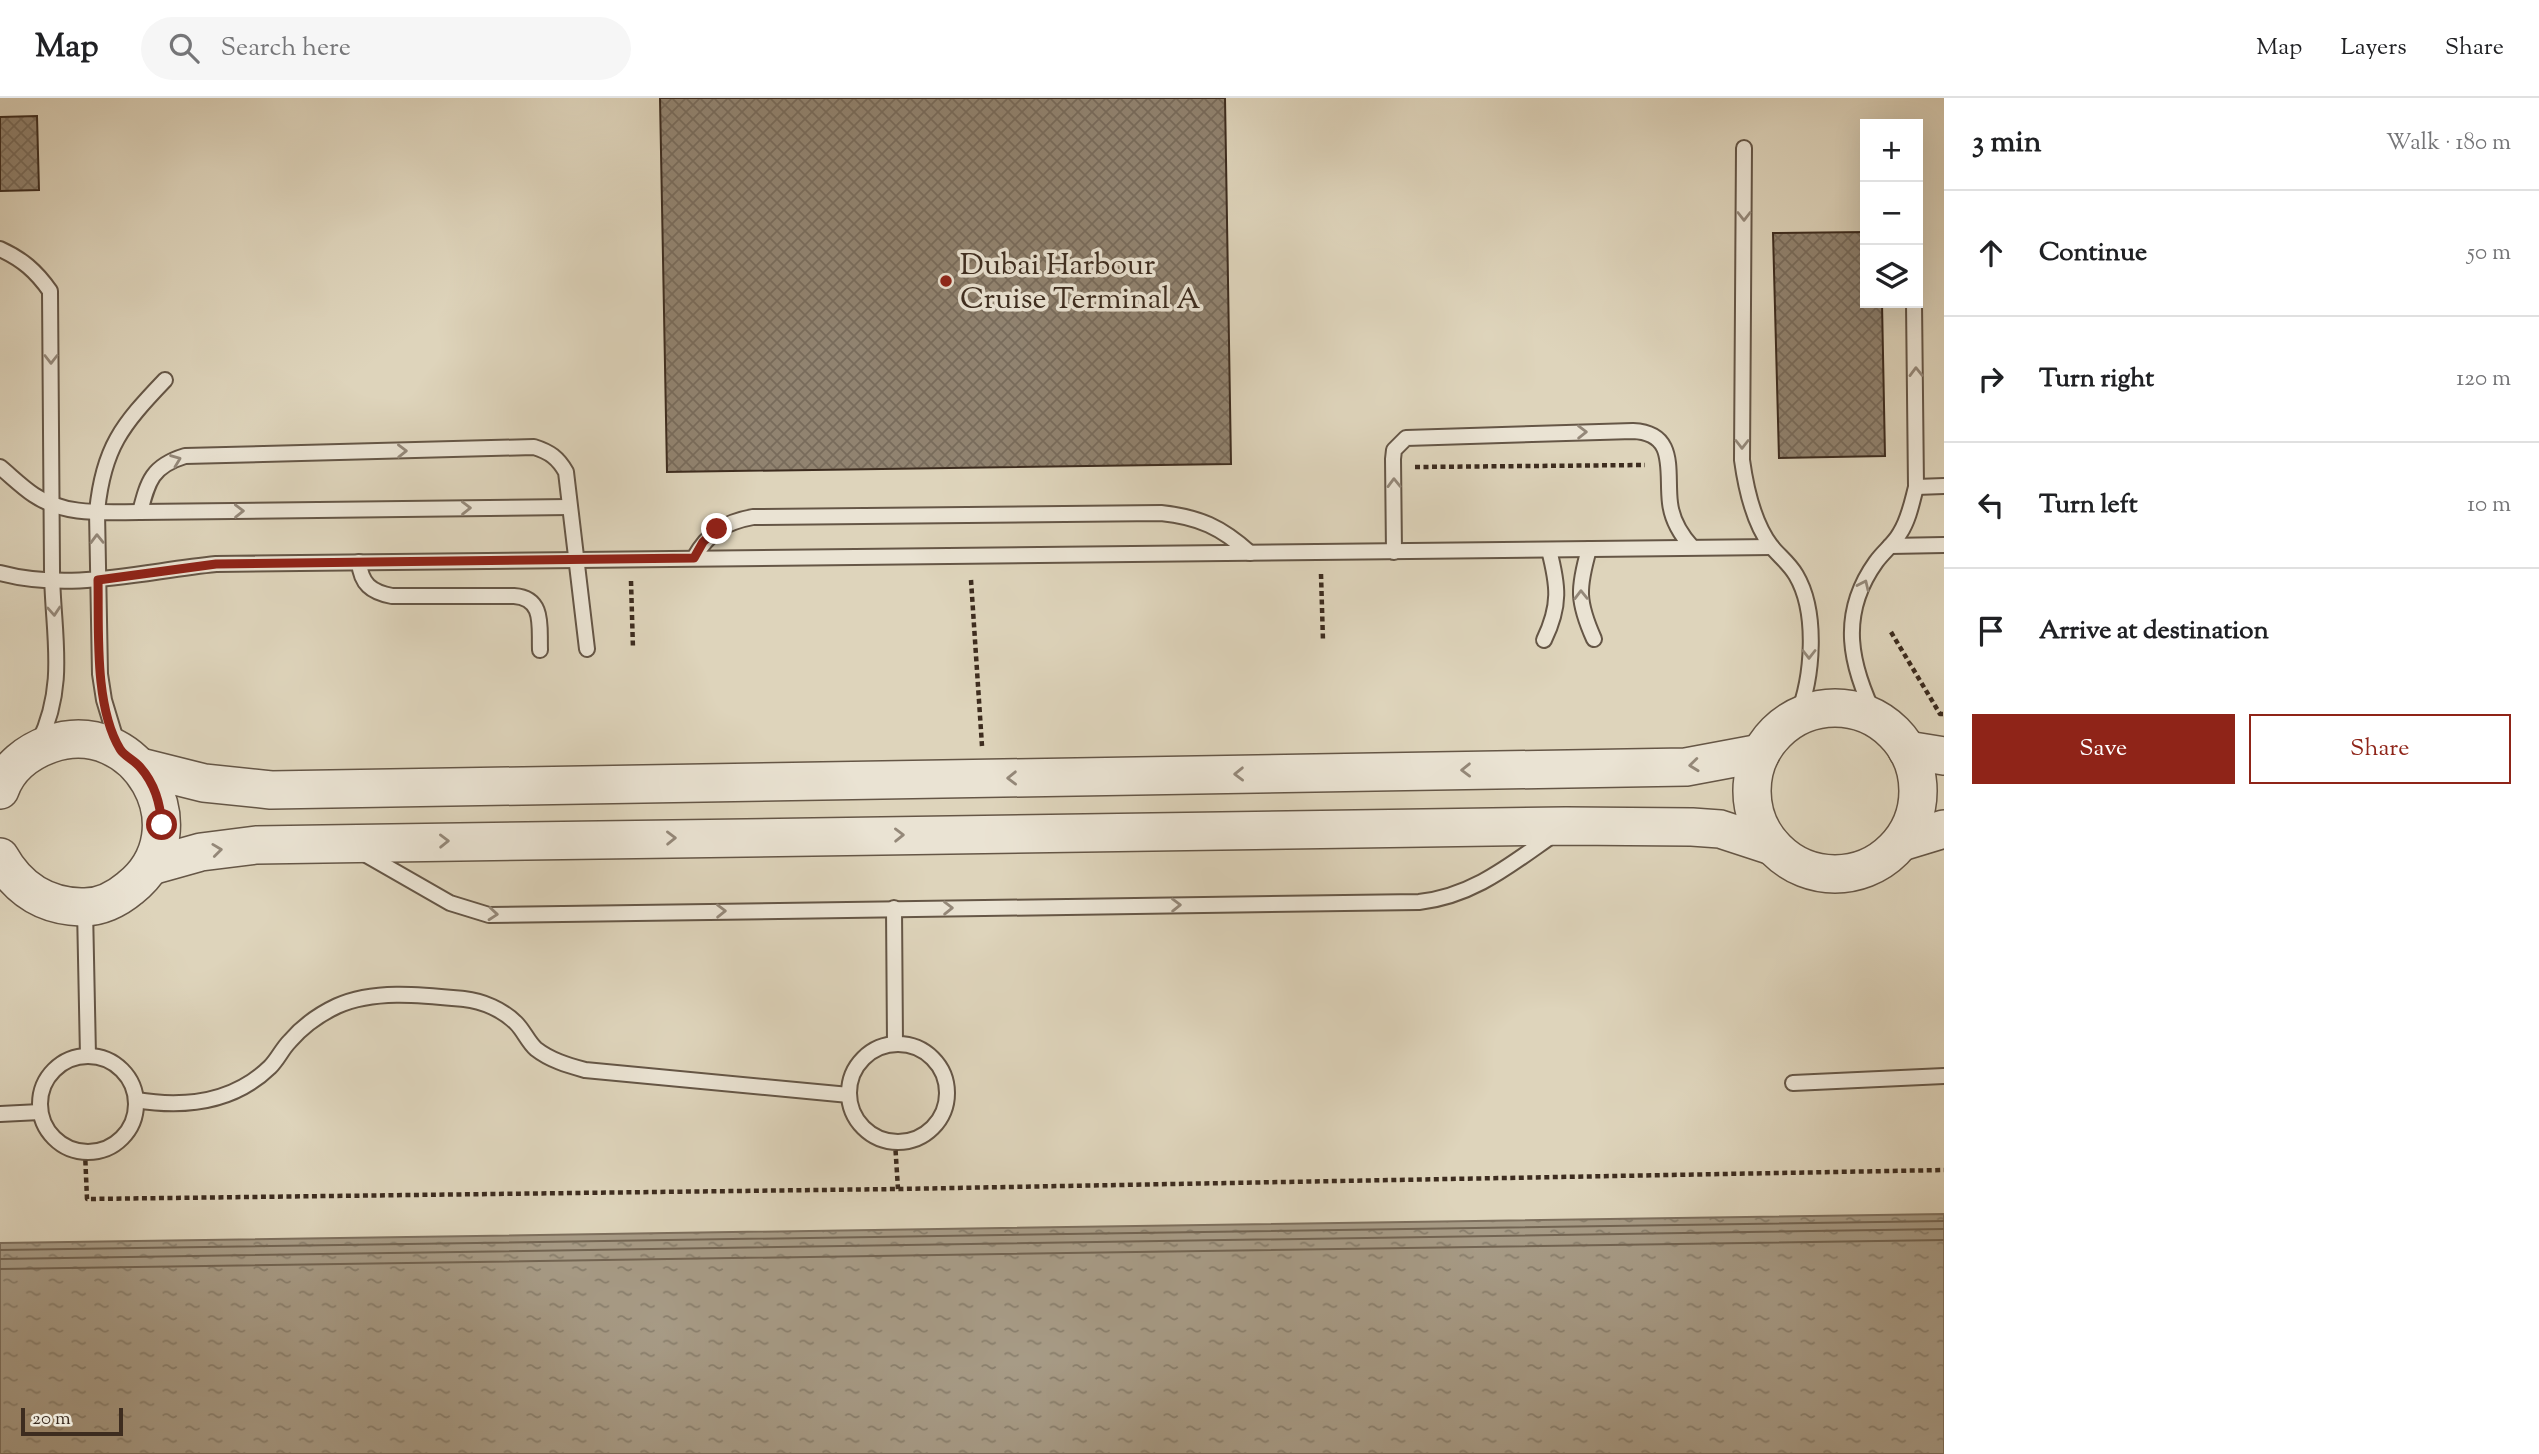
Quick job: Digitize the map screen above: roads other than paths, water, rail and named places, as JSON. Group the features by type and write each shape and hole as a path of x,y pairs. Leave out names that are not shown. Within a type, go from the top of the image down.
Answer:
{"street":[{"path":"1816,710 1858,712 1877,720 1894,733 1907,750 1916,773 1918,797 1912,821 1900,842 1885,857 1867,867 1837,873 1806,869 1788,859 1772,846 1759,825 1752,801 1752,776 1761,752 1776,732 1797,717 1816,710"},
{"path":"13,768 64,739 93,740 130,759 204,783 271,790 1686,766 1761,752"},
{"path":"1907,750 1944,756"},
{"path":"3,867 31,893 57,905 85,908 105,904 123,895 138,882 150,866 159,846 162,825 160,805 152,785 130,759"},
{"path":"150,866 201,852 256,845 1566,826 1692,827 1720,830 1772,846"},
{"path":"1900,842 1944,829"}],"lane":[{"path":"1744,148 1742,460 1752,507 1772,547 1796,575 1809,610 1808,681 1797,717"},
{"path":"0,248 29,266 50,291 52,580 58,677 51,714 13,768"},
{"path":"1877,720 1859,677 1850,634 1851,619 1868,576 1900,533 1916,487 1914,308"},
{"path":"130,759 104,700 100,674 97,512 104,465 114,441 128,420 165,380"},
{"path":"1394,552 1395,450 1406,438 1633,431 1655,436 1663,444 1668,455 1673,515 1684,538 1692,547"},
{"path":"140,512 147,484 157,470 170,460 185,456 534,447 548,451 559,460 566,472 587,649"},
{"path":"0,467 34,496 52,505 74,511 569,507"},
{"path":"1916,487 1944,486"},
{"path":"694,558 703,542 717,529 734,521 753,517 1161,513 1187,516 1210,524 1231,536 1250,553"},
{"path":"1890,546 1944,545"},
{"path":"0,573 19,578 98,580 216,564 1772,547"},
{"path":"1589,549 1581,575 1581,606 1594,639"},
{"path":"1545,639 1557,606 1555,576 1549,550"},
{"path":"359,562 364,582 380,594 514,596 530,600 539,612 540,650"},
{"path":"345,843 450,903 489,915 1438,900 1457,895 1493,877 1566,826"},
{"path":"85,908 88,1056"},
{"path":"894,908 895,1043"},
{"path":"136,1100 191,1104 221,1098 249,1085 272,1065 304,1028 337,1006 366,997 395,995 466,999 494,1007 517,1024 534,1047 566,1065 849,1095"},
{"path":"895,1043 913,1046 929,1054 941,1067 947,1084 947,1102 940,1119 929,1132 913,1140 895,1142 877,1138 862,1127 853,1112 849,1095 851,1076 861,1060 876,1048 895,1043"},
{"path":"88,1056 102,1058 120,1069 132,1086 136,1100 135,1116 128,1132 117,1143 102,1151 69,1149 55,1140 45,1127 40,1111 40,1095 46,1080 57,1067 71,1059 88,1056"},
{"path":"1793,1083 1944,1076"},
{"path":"0,1114 40,1111"}],"water":[{"path":"1944,1214 1944,1454 0,1454 0,1243"}],"place":[{"name":"Dubai Harbour Cruise Terminal A","path":"946,281"}]}
